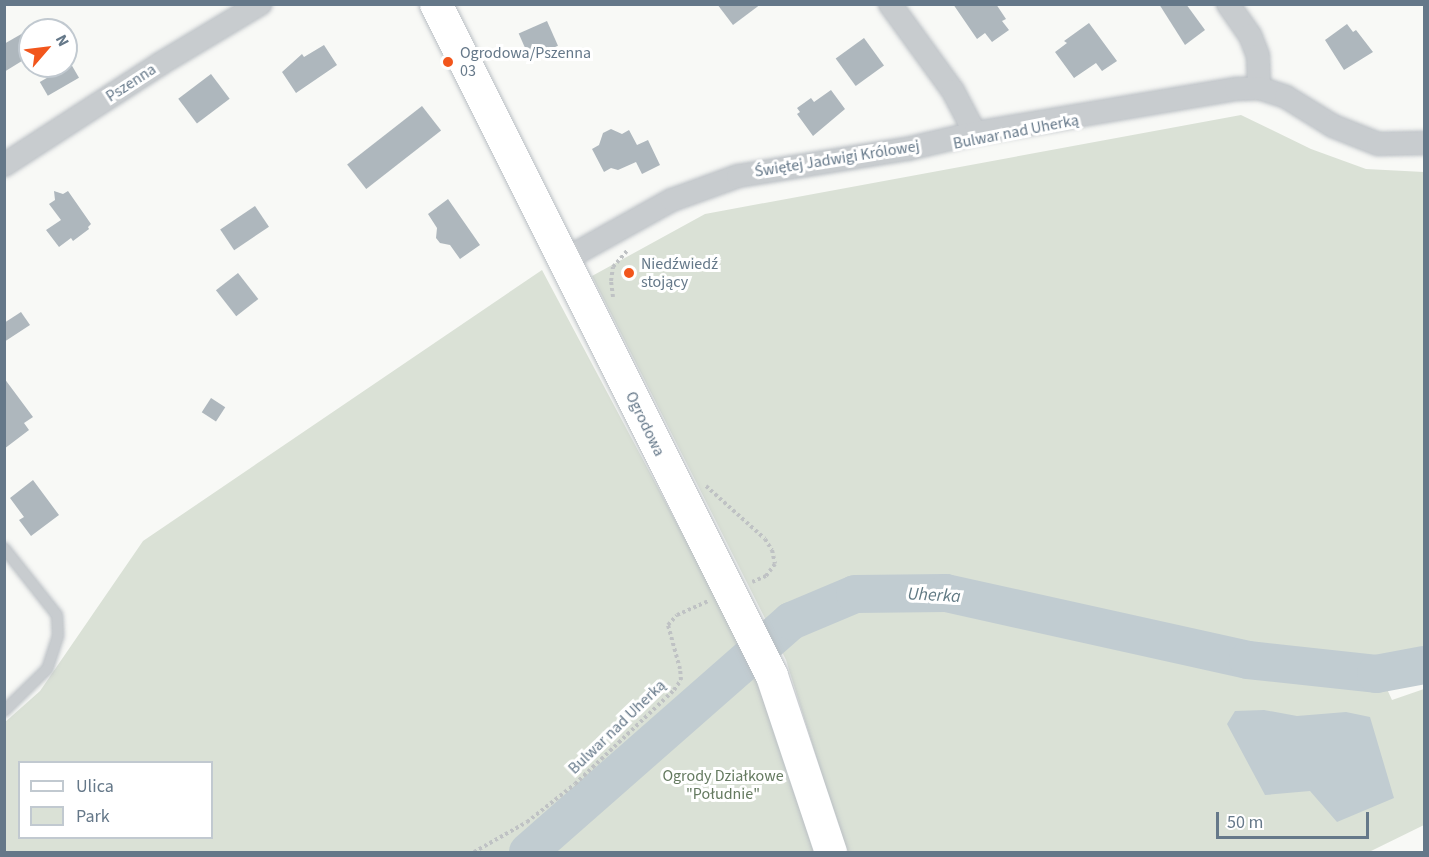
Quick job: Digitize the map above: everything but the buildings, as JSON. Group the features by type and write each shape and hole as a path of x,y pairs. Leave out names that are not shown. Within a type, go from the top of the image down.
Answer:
{"street":[{"name":"Pszenna","path":"4,165 160,64 260,4"},
{"name":"Ogrodowa","path":"436,4 772,676 831,852"},
{"path":"890,4 953,91 975,133"},
{"path":"1228,4 1250,35 1254,45 1258,56 1259,88 1286,97 1333,126 1378,144 1425,143"},
{"name":"Świętej Jadwigi Królowej","path":"564,260 672,200 720,181 756,172 907,149 975,133 1214,92 1259,88"}],"lane":[{"path":"4,548 57,615 58,636 46,669 4,711"}],"path":[{"path":"613,303 610,281 613,267 629,248"},
{"path":"704,483 765,539 772,550 775,564 766,576 750,583"},
{"name":"Bulwar nad Uherką","path":"474,852 527,822 575,784 674,690 681,680 680,669 668,625 677,615 717,597"}],"green space":[{"path":"1241,115 1311,149 1366,169 1424,172 1424,651 1375,663 1392,700 1424,689 1424,825 1369,852 846,852 786,660 592,276 705,214"},
{"name":"Ogrody Działkowe \"Południe\"","path":"542,270 755,670 817,852 5,852 4,723 40,691 143,541"}],"shaded area":[{"path":"1264,710 1297,716 1346,712 1370,717 1394,798 1337,822 1310,791 1265,795 1227,724 1235,711"}],"waterway":[{"name":"Uherka","path":"528,852 791,621 855,594 946,593 1248,660 1376,674 1424,665"}],"place":[{"name":"Ogrodowa/Pszenna 03","path":"448,62"},
{"name":"Niedźwiedź stojący","path":"629,273"}]}
